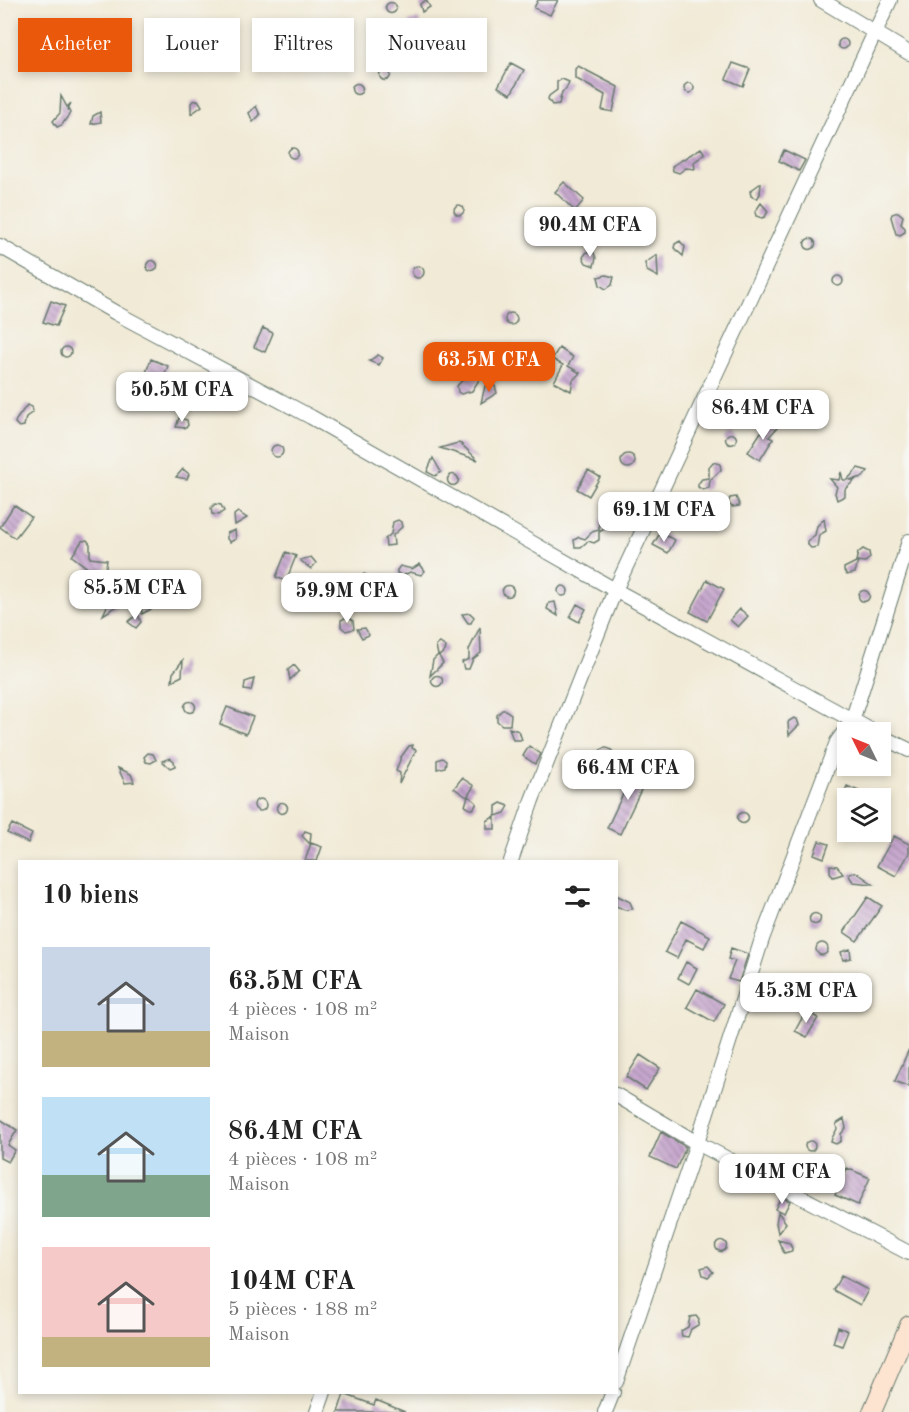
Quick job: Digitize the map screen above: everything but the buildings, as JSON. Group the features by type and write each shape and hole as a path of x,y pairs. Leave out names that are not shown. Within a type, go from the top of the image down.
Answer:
{"street":[{"path":"821,0 909,53"},
{"path":"511,860 532,800 615,590 890,0"},
{"path":"0,246 116,313 311,417 615,590 852,721"},
{"path":"618,1376 697,1143 762,939 837,742 852,721 909,541"},
{"path":"891,741 909,750"},
{"path":"618,1096 697,1143 909,1253"},
{"path":"872,1412 909,1325"},
{"path":"317,1412 323,1394"},
{"path":"605,1412 612,1394"}]}
